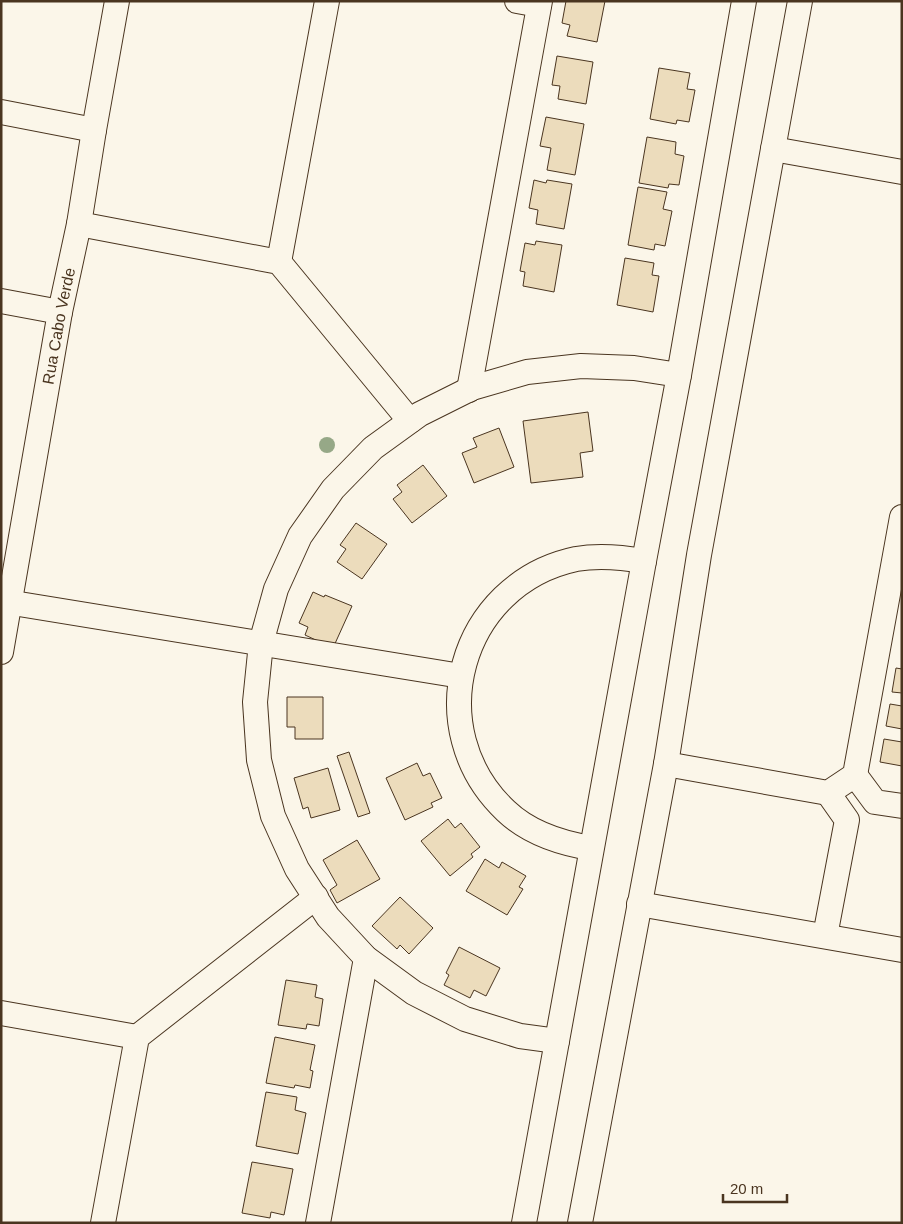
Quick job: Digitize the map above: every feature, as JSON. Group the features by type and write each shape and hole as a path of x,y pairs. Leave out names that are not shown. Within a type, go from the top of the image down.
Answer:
{"street":[{"name":"Rua Cabo Verde","path":"1,652 6,602 60,312 79,224 117,1"},
{"path":"279,262 327,1"},
{"path":"524,1223 591,848 679,375 744,1"},
{"path":"580,1223 666,764 699,555 800,1"},
{"path":"795,31 807,1"},
{"path":"469,390 532,3"},
{"path":"1,112 94,130"},
{"path":"773,149 902,172"},
{"path":"79,224 279,262 410,421"},
{"path":"1,301 60,312"},
{"path":"557,1041 520,1036 465,1019 414,993 366,958 328,916 297,868 273,816 260,760 255,702 261,643 276,589 300,536 333,489 374,448 420,414 469,390 527,372 581,366 634,368 679,375"},
{"path":"828,793 854,775 902,518"},
{"path":"591,848 549,838 507,812 490,794 476,773 466,750 460,725 458,701 461,676 468,652 478,629 492,609 510,591 530,577 553,566 576,559 600,556 644,561"},
{"path":"6,602 461,676"},
{"path":"666,764 828,793 847,820 826,936"},
{"path":"854,775 875,802"},
{"path":"847,820 875,802 902,806"},
{"path":"104,1223 137,1037 316,897"},
{"path":"639,904 902,950"},
{"path":"318,1223 366,958"},
{"path":"1,1013 137,1037"}],"building":[{"path":"566,1 605,1 597,42 567,36 570,25 562,23"},
{"path":"557,56 593,62 586,104 558,99 560,86 552,85"},
{"path":"659,68 690,73 687,89 695,90 689,122 677,120 676,124 650,119"},
{"path":"546,117 584,124 575,175 547,170 551,148 540,146"},
{"path":"647,137 676,142 675,154 684,156 679,185 669,184 668,188 639,183"},
{"path":"534,180 546,183 547,180 572,184 564,229 536,224 538,210 529,208"},
{"path":"638,187 667,192 663,209 672,211 665,246 655,244 654,250 628,245"},
{"path":"536,241 562,245 554,292 523,286 525,272 520,271 525,243 535,245"},
{"path":"625,258 654,263 652,275 659,276 653,312 617,305"},
{"path":"588,412 593,451 580,453 583,477 531,483 523,421"},
{"path":"499,428 514,467 474,483 462,453 477,447 473,438"},
{"path":"423,465 447,496 412,523 393,499 402,492 397,485"},
{"path":"356,523 387,544 362,579 337,562 346,549 340,545"},
{"path":"313,592 352,606 333,648 305,635 308,627 299,623"},
{"path":"896,668 902,669 902,693 892,692"},
{"path":"287,697 323,697 323,739 295,739 295,727 287,727"},
{"path":"890,704 902,706 902,729 886,726"},
{"path":"884,739 902,742 902,766 880,762"},
{"path":"349,752 370,813 358,817 337,756"},
{"path":"417,763 423,776 430,773 442,798 431,803 433,807 405,820 386,778"},
{"path":"328,768 340,810 311,818 308,807 303,809 294,778"},
{"path":"448,819 455,828 461,823 480,847 471,854 473,857 450,876 421,841"},
{"path":"357,840 380,879 337,903 330,890 337,885 323,860"},
{"path":"485,859 499,868 502,862 526,876 519,887 523,889 507,915 466,891"},
{"path":"400,897 433,928 409,954 400,945 397,949 372,926"},
{"path":"459,947 500,968 486,996 474,990 470,998 444,985 449,975 446,973"},
{"path":"286,980 317,985 315,997 323,999 319,1026 307,1024 306,1029 278,1025"},
{"path":"275,1037 315,1045 310,1070 313,1071 310,1088 295,1085 294,1088 266,1083"},
{"path":"266,1092 297,1097 295,1110 306,1113 298,1154 256,1146"},
{"path":"252,1162 293,1169 284,1215 271,1212 270,1218 242,1213"}]}
